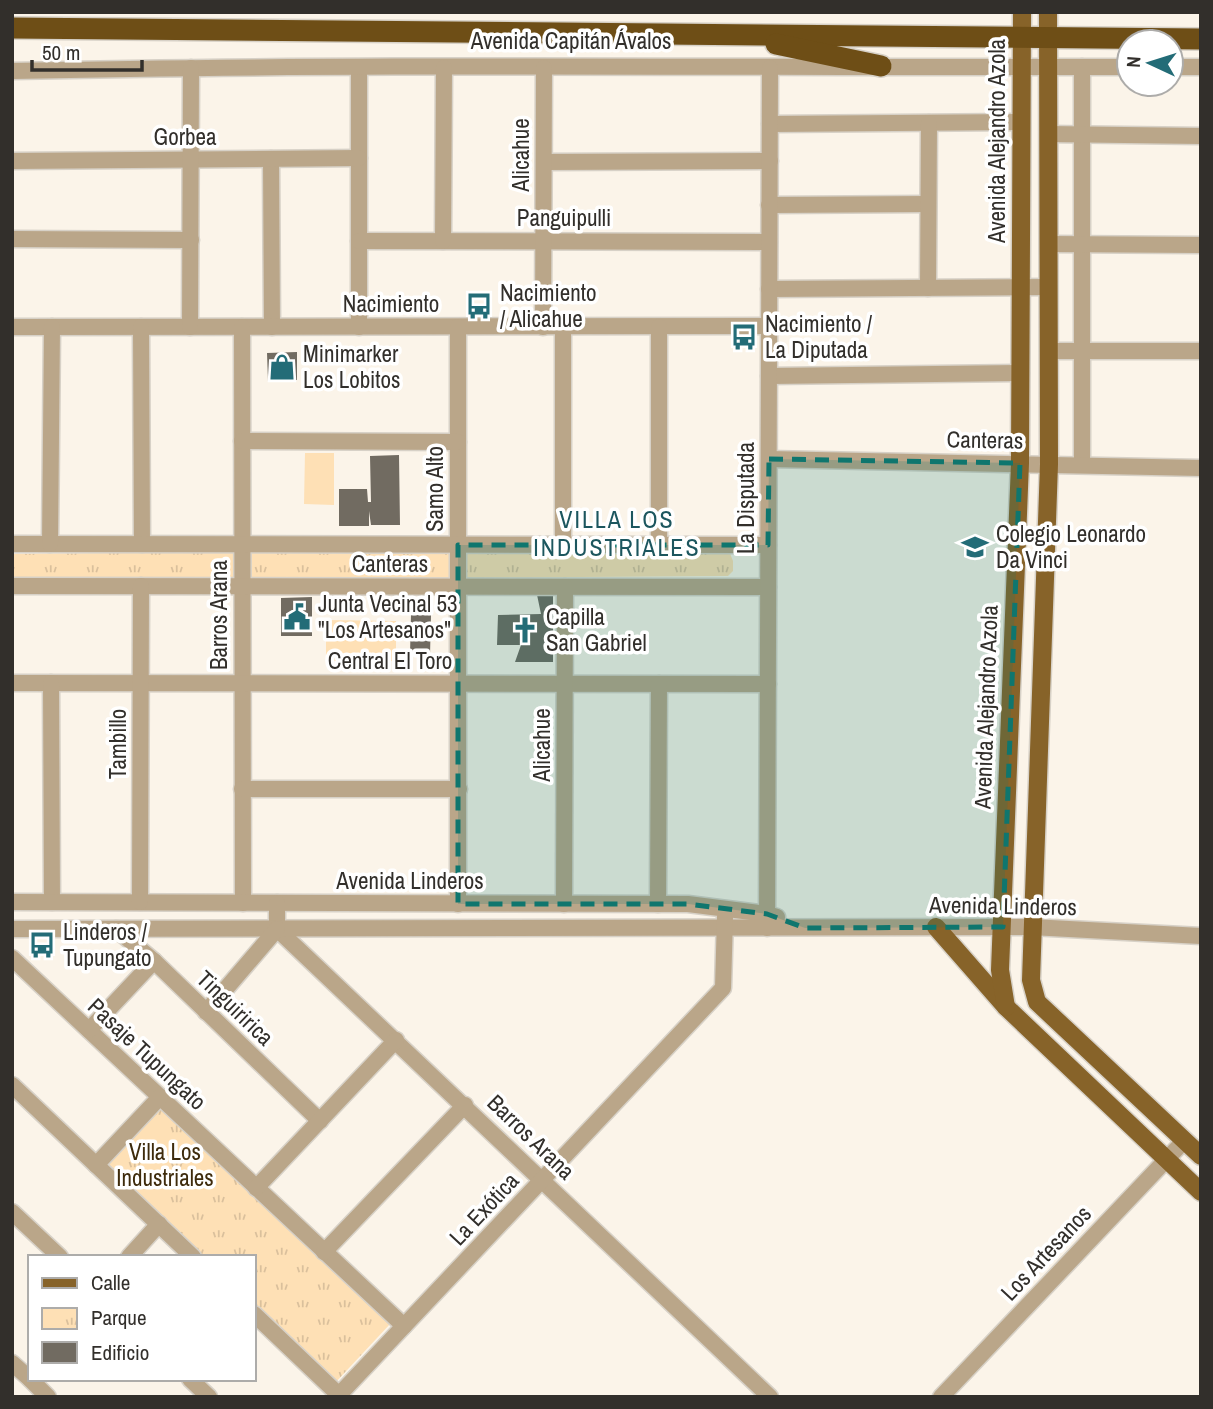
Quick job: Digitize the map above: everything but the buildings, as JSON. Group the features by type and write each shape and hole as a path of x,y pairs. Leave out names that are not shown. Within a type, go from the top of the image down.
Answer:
{"highway":[{"name":"Avenida Capitán Ávalos","path":"12,28 1201,39"},
{"path":"726,34 881,66"}],"main road":[{"name":"Avenida Alejandro Azola","path":"1006,1007 1000,971 1020,463 1022,12"},
{"path":"1048,12 1049,464 1031,980 1037,1002 1201,1157"},
{"path":"936,927 1006,1007 1201,1192"}],"street":[{"name":"Avenida Capitán Ávalos","path":"12,71 881,66 1115,68"},
{"path":"190,327 191,68"},
{"path":"359,68 359,327"},
{"path":"443,241 444,68"},
{"name":"Alicahue","path":"543,327 544,68"},
{"name":"La Disputada","path":"767,921 770,68"},
{"path":"1082,68 1082,465"},
{"path":"770,124 1021,122"},
{"path":"928,288 929,123"},
{"path":"1048,134 1201,136"},
{"name":"Gorbea","path":"12,161 359,158"},
{"path":"271,159 272,327"},
{"path":"544,162 770,161"},
{"path":"769,205 929,204"},
{"path":"12,239 191,240"},
{"name":"Panguipulli","path":"359,241 769,242"},
{"path":"1048,244 1201,245"},
{"path":"769,289 1048,287"},
{"name":"Nacimiento","path":"12,327 769,326"},
{"path":"50,544 52,327"},
{"path":"141,327 142,544"},
{"name":"Barros Arana","path":"242,327 243,903"},
{"name":"Samo Alto","path":"458,327 458,904"},
{"path":"563,327 563,545"},
{"path":"659,327 659,545"},
{"path":"1049,351 1201,351"},
{"path":"769,376 1021,373"},
{"path":"242,441 458,442"},
{"name":"Canteras","path":"769,459 1201,468"},
{"name":"Canteras","path":"12,544 768,545"},
{"name":"Canteras","path":"12,586 768,587"},
{"name":"Tambillo","path":"140,902 141,586"},
{"name":"Alicahue","path":"564,904 565,587"},
{"name":"Central El Toro","path":"12,683 768,684"},
{"path":"51,683 52,902"},
{"path":"658,904 659,684"},
{"path":"243,789 458,789"},
{"name":"Avenida Linderos","path":"12,902 658,904 726,908 767,921 805,928 1031,927 1201,936"},
{"path":"206,1012 277,929 277,903"},
{"name":"La Exótica","path":"338,1396 723,988 726,908"},
{"name":"Avenida Linderos","path":"12,929 725,928 767,921"},
{"name":"Tinguiririca","path":"116,929 154,961 320,1121"},
{"name":"Barros Arana","path":"277,929 770,1397"},
{"name":"Pasaje Tupungato","path":"12,958 404,1326"},
{"path":"89,1031 154,961"},
{"path":"256,1188 396,1040"},
{"path":"12,1085 191,1255"},
{"path":"96,1165 160,1097"},
{"path":"324,1252 465,1105"},
{"name":"Los Artesanos","path":"941,1397 1184,1141"},
{"path":"12,1212 58,1255"},
{"path":"131,1255 159,1224"},
{"path":"256,1316 338,1396"},
{"path":"34,1381 48,1397"},
{"path":"192,1381 209,1397"}],"highlighted area":[{"path":"769,459 1020,463 1003,927 805,928 767,914 688,904 458,904 458,545 768,545"}],"green space":[{"path":"305,453 334,453 334,505 304,504"},
{"path":"729,551 733,571 728,576 12,581 12,554"},
{"path":"326,620 396,621 396,661 326,661"},
{"name":"Villa Los Industriales","path":"159,1104 391,1323 335,1383 256,1308 256,1255 200,1255 103,1163"}],"place":[{"name":"Nacimiento / Alicahue","path":"479,306"},
{"name":"Nacimiento / La Diputada","path":"744,337"},
{"name":"Minimarker Los Lobitos","path":"282,367"},
{"name":"Colegio Leonardo Da Vinci","path":"975,547"},
{"name":"Junta Vecinal 53 \"Los Artesanos\"","path":"297,617"},
{"name":"Capilla San Gabriel","path":"525,630"},
{"name":"Linderos / Tupungato","path":"42,945"}],"district":[{"name":"VILLA LOS INDUSTRIALES","path":"617,534"}]}
